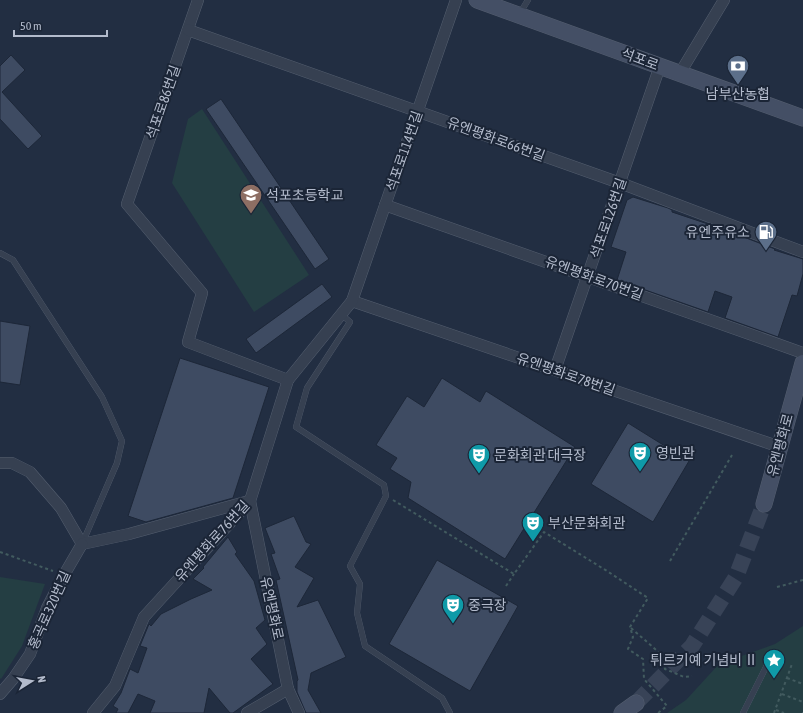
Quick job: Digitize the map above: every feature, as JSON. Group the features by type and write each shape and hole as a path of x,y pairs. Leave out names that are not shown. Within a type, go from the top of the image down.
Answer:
{"main road":[{"name":"석포로","path":"477,0 803,118"},
{"name":"유엔평화로","path":"764,504 803,363"},
{"path":"622,713 636,703"}],"street":[{"name":"석포로86번길","path":"198,0 127,204 202,293 188,342 288,380"},
{"name":"석포로114번길","path":"352,301 456,0"},
{"path":"680,73 724,0"},
{"name":"유엔평화로66번길","path":"188,30 620,183 803,252"},
{"name":"석포로126번길","path":"555,370 660,66"},
{"name":"유엔평화로70번길","path":"385,205 803,353"},
{"name":"유엔평화로76번길","path":"93,713 115,686 144,617 250,501 288,380 352,301"},
{"name":"유엔평화로78번길","path":"352,301 780,447"},
{"path":"0,463 12,463 30,472 61,508 82,544 129,534 250,501"},
{"name":"유엔평화로","path":"250,501 288,688 299,713"},
{"name":"홍곡로320번길","path":"0,694 13,679 30,654 47,608 82,544"},
{"path":"246,713 288,688"}],"lane":[{"path":"519,15 528,0"},
{"path":"0,253 13,260 18,267 102,397 122,441 117,463 82,544"},
{"path":"341,314 350,322 307,388 296,427 384,485 386,496 350,566 360,584 358,613 365,646 442,698 450,713"},
{"path":"743,713 772,655"}],"path":[{"path":"670,562 732,454"},
{"path":"386,496 514,574"},
{"path":"506,586 544,532 648,598 630,627 633,637 628,648 642,659 644,678 667,706 658,713"},
{"path":"0,552 64,575"},
{"path":"777,587 803,580"},
{"path":"630,627 662,655 665,669 684,677 692,676"},
{"path":"784,713 775,712 792,664"},
{"path":"787,678 803,684"},
{"path":"782,694 803,702"}],"green space":[{"path":"202,109 309,275 254,312 172,183 188,119"},
{"path":"0,577 45,584 22,646 1,679 0,678"},
{"path":"803,626 803,713 667,713 686,700 719,664 775,644"}],"building":[{"path":"11,55 25,70 2,92 42,136 28,149 0,119 0,66"},
{"path":"221,99 329,259 315,269 206,109"},
{"path":"633,197 668,208 672,210 672,212 720,228 775,249 774,250 803,259 803,274 797,296 792,295 778,337 725,318 732,297 715,291 708,312 617,280 626,252 611,247 627,200"},
{"path":"322,284 332,297 256,353 246,339"},
{"path":"0,321 30,326 20,385 0,382"},
{"path":"180,358 269,387 233,498 146,522 128,516"},
{"name":"문화회관 대극장","path":"442,378 480,402 486,391 575,447 505,559 408,498 411,482 390,469 397,458 376,445 407,396 424,407"},
{"name":"영빈관","path":"628,423 689,461 653,522 591,484"},
{"path":"294,516 306,542 311,544 295,567 314,578 297,607 318,600 346,657 311,673 308,690 321,713 306,713 297,692 298,680 276,580 280,579 271,554 275,553 265,528"},
{"path":"228,537 237,552 235,554 254,581 265,620 256,628 267,644 251,659 273,684 233,713 230,713 209,688 204,713 150,713 155,701 138,694 128,713 116,713 118,709 113,706 121,693 130,669 138,673 147,648 140,646 149,624 151,626 161,614 212,590 193,579 204,568 203,567"},
{"name":"중극장","path":"437,560 518,606 470,691 389,644"}],"tunnel":[{"path":"636,703 692,646 736,577 764,504"}],"place":[{"name":"남부산농협","path":"738,86"},
{"name":"석포초등학교","path":"251,214"},
{"name":"유엔주유소","path":"766,252"},
{"name":"영빈관","path":"640,472"},
{"name":"문화회관 대극장","path":"479,474"},
{"name":"부산문화회관","path":"533,542"},
{"name":"중극장","path":"453,624"},
{"name":"튀르키예 기념비 Ⅱ","path":"774,680"}]}
